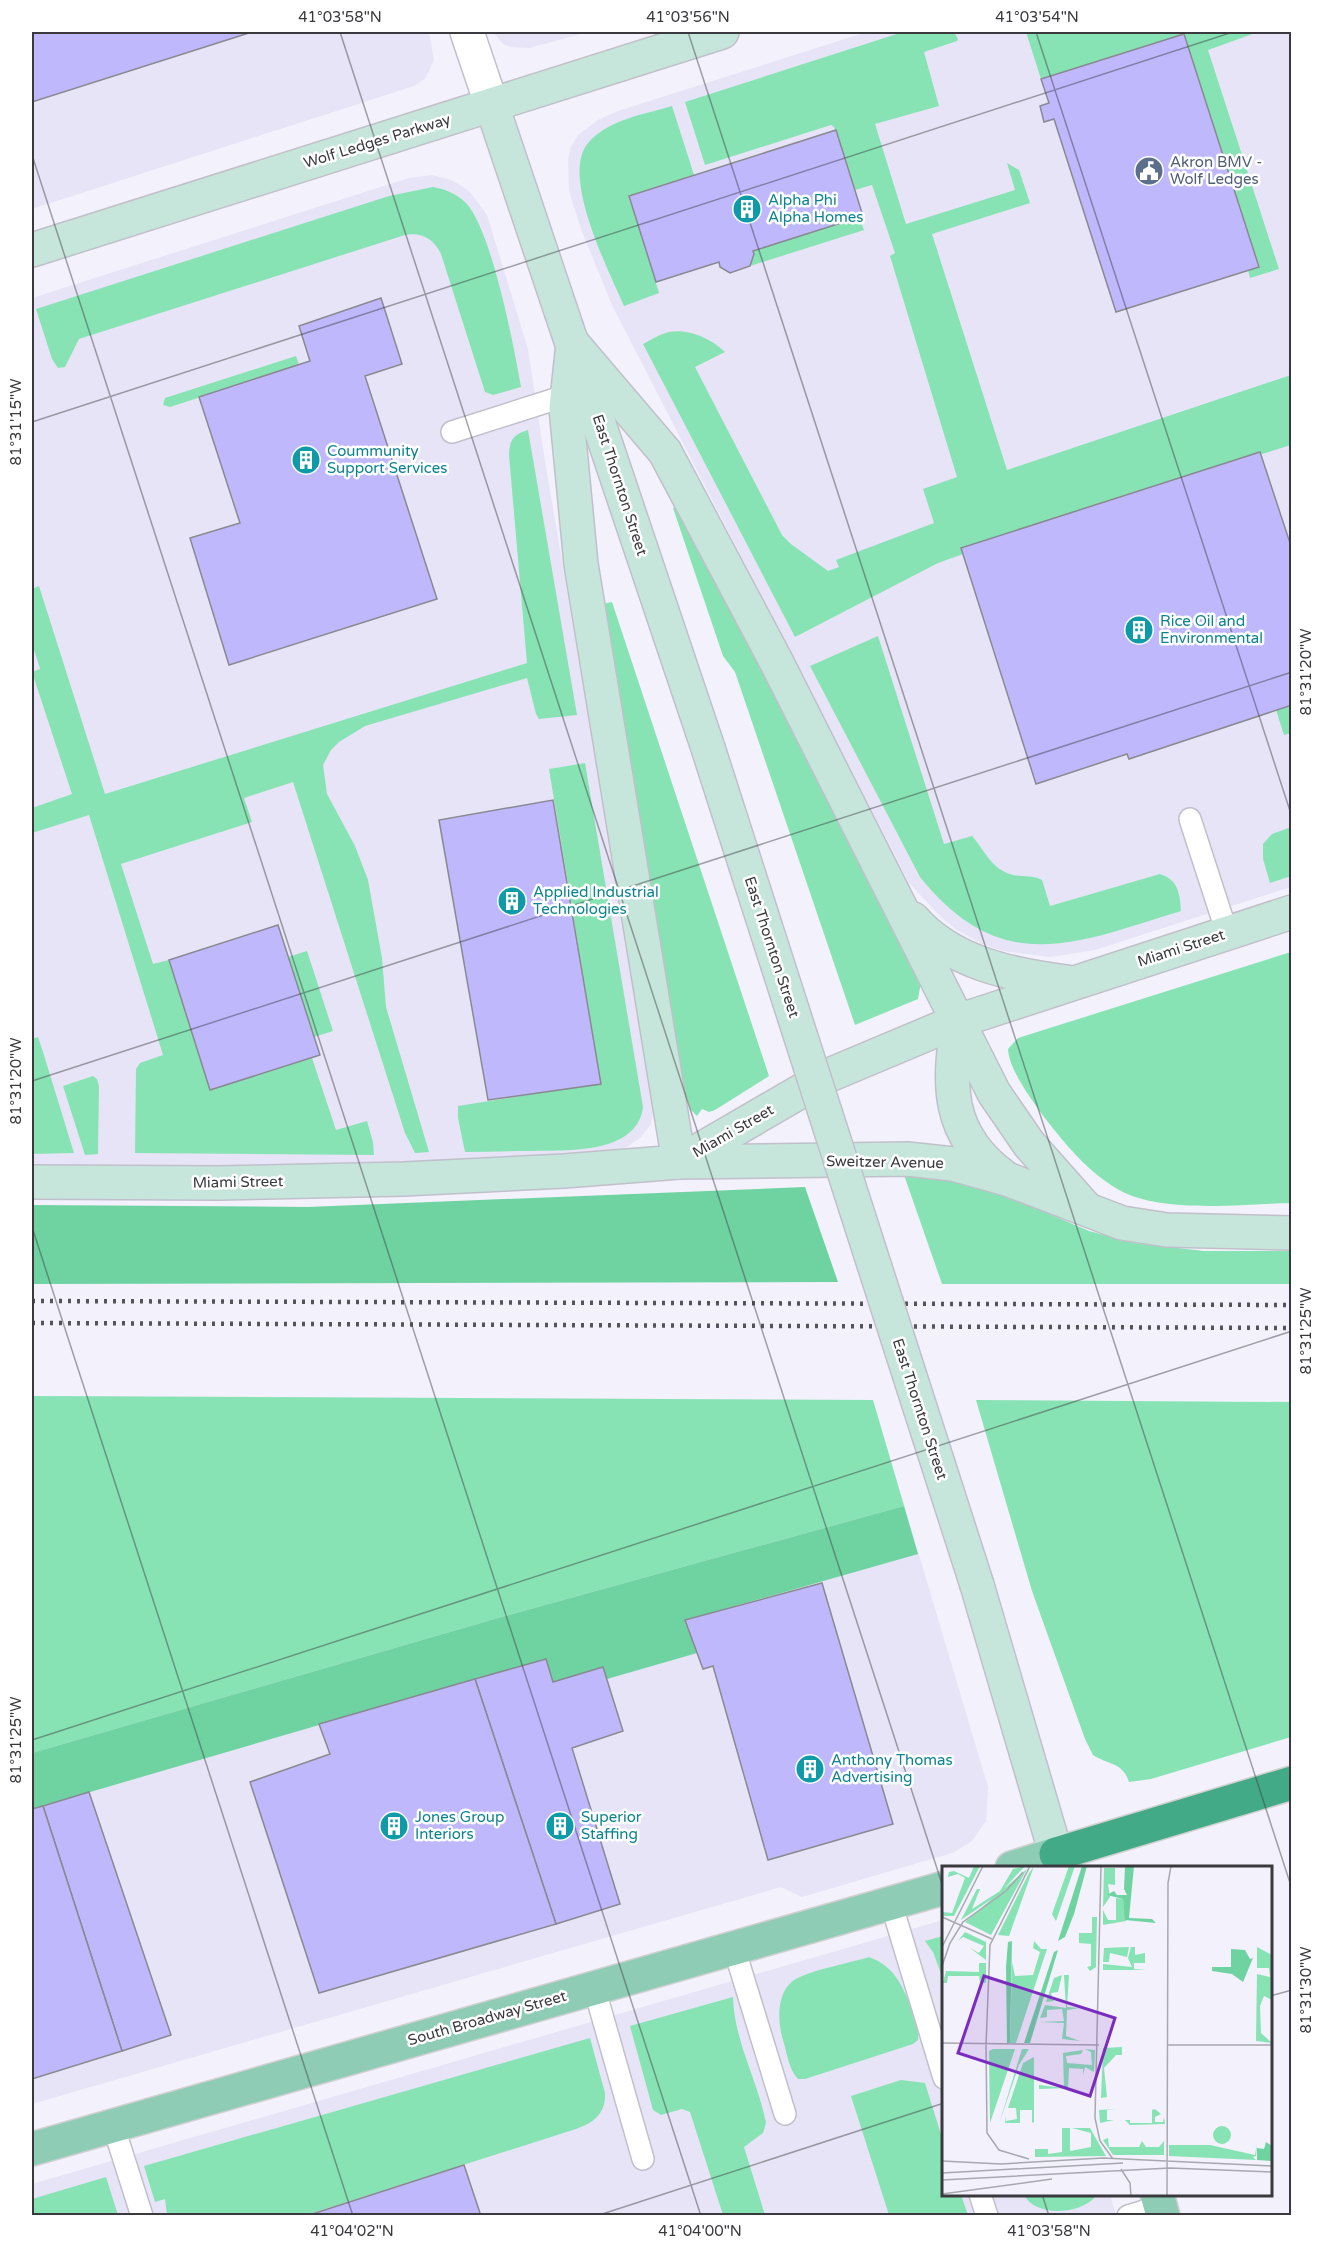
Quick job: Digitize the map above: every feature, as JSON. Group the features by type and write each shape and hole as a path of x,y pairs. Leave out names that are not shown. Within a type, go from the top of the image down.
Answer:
{"highway":[{"path":"1058,1861 1292,1783"}],"main road":[{"path":"1025,1866 1058,1861"},
{"name":"South Broadway Street","path":"32,2150 942,1889"}],"street":[{"name":"East Thornton Street","path":"467,32 708,748 977,1585 1058,1861"},
{"name":"Wolf Ledges Parkway","path":"32,250 722,32"},
{"path":"573,344 566,408 581,564 679,1162"},
{"path":"573,344 665,452 777,663 898,903 924,932 947,948 978,962 1029,977 1071,983"},
{"name":"Sweitzer Avenue","path":"898,903 994,1093 1023,1136 1085,1207"},
{"name":"Miami Street","path":"32,1182 218,1183 404,1179 564,1171 679,1162 826,1076 958,1021 1292,912"},
{"path":"958,1021 952,1061 952,1095 961,1125 976,1151 989,1166 1007,1179"},
{"name":"Sweitzer Avenue","path":"679,1162 907,1159 953,1164 1007,1179 1122,1223 1167,1230 1292,1233"}],"lane":[{"path":"452,432 568,395"},
{"path":"1190,819 1227,933"},
{"path":"891,1903 942,2071"},
{"path":"734,1948 784,2115"},
{"path":"594,1987 643,2160"},
{"path":"113,2125 142,2216"},
{"path":"981,2196 987,2216"},
{"path":"1128,2216 1161,2205"}],"shaded area":[{"path":"32,32 429,32 434,60 425,79 414,86 32,209"},
{"path":"493,32 588,32 529,48 503,44"},
{"path":"867,32 1291,32 1291,887 1095,950 1050,957 1003,951 982,944 957,930 941,917 909,883 612,305 581,229 569,191 568,159 571,147 578,135 598,120 618,111"},
{"path":"432,175 451,180 470,192 487,215 528,349 654,1106 651,1124 640,1138 618,1153 376,1165 32,1165 32,298 409,178"},
{"path":"32,1396 873,1400 988,1787 986,1821 972,1841 952,1853 802,1897 781,1887 32,2104"},
{"path":"942,1920 942,2196 1110,2196 1116,2215 32,2216 32,2184"}],"green space":[{"path":"903,32 954,32 958,39 924,52 939,106 875,124 906,224 1015,190 1007,163 1019,170 1030,203 932,234 1007,470 1291,375 1291,445 961,548 963,554 938,563 795,637 643,344 666,333 676,331 692,333 707,339 725,352 695,367 782,535 828,571 839,567 836,560 934,523 923,489 957,477 890,256 895,253 872,185 855,190 834,127 831,125 705,165 685,102"},
{"path":"1026,32 1258,32 1208,50 1279,269 1250,278 1248,270 1259,266 1184,34 1041,79"},
{"path":"672,106 694,175 629,196 659,293 624,306 598,247 583,199 580,176 581,157 589,142 606,128"},
{"path":"433,187 459,197 476,217 501,290 521,387 493,395 485,392 441,254 431,241 411,234 79,339 65,367 58,368 52,359 36,309 389,196"},
{"path":"859,217 864,230 750,266 753,251"},
{"path":"296,356 299,365 170,407 163,405 165,398"},
{"path":"528,430 577,715 539,719 527,678 365,726 339,742 331,750 323,765 327,794 355,846 368,880 382,958 386,1007 429,1152 415,1153 405,1133 293,782 244,798 252,822 121,864 153,964 169,960 210,1090 312,1058 336,1130 367,1121 374,1155 135,1153 136,1069 140,1063 163,1055 89,815 32,833 32,808 72,794 32,672 40,669 32,643 32,589 39,586 105,794 527,663 509,455 513,438"},
{"path":"678,506 914,964 921,982 918,999 855,1025 735,672 723,656 673,508"},
{"path":"612,602 769,1076 715,1110 709,1112 702,1109 697,1116 691,1110 685,1091 602,604"},
{"path":"878,636 944,844 972,836 999,869 1013,875 1042,880 1050,906 1160,874 1171,880 1177,888 1181,911 1107,934 1074,941 1042,944 1011,941 981,930 950,909 920,877 810,666"},
{"path":"1291,705 1291,733 1284,735 1276,710"},
{"path":"585,763 643,1107 638,1123 628,1134 598,1147 465,1152 458,1118 458,1106 601,1083 549,769"},
{"path":"1291,827 1291,876 1270,883 1263,859 1263,844 1272,834"},
{"path":"307,951 333,1031 314,1037 288,957"},
{"path":"1291,952 1291,1203 1227,1206 1180,1205 1157,1202 1119,1190 1097,1175 1061,1138 1028,1094 1012,1066 1008,1049 1018,1038"},
{"path":"38,1037 74,1153 32,1154 32,1039"},
{"path":"93,1076 97,1079 99,1086 98,1154 85,1155 63,1086"},
{"path":"903,1172 963,1177 1089,1231 1134,1243 1204,1251 1291,1251 1291,1284 942,1284"},
{"path":"805,1187 838,1282 32,1284 32,1205 308,1207"},
{"path":"32,1396 873,1400 904,1506 498,1618 32,1753"},
{"path":"976,1400 1291,1402 1291,1737 1151,1779 1129,1782 1119,1767 1093,1755 1085,1739 1032,1591"},
{"path":"904,1506 918,1554 686,1620 697,1653 607,1679 602,1667 553,1682 545,1659 32,1809 32,1753 498,1618"},
{"path":"942,1937 942,1976 933,1952 925,1941"},
{"path":"869,1957 886,1967 899,1981 914,2017 918,2040 913,2044 805,2079 798,2079 792,2071 781,2032 780,2006 786,1989 791,1983 805,1975"},
{"path":"733,1997 737,2029 766,2123 763,2133 744,2147 765,2215 723,2215 690,2112 682,2109 661,2115 653,2110 630,2026"},
{"path":"590,2038 605,2100 598,2116 588,2124 576,2129 306,2215 167,2215 165,2199 155,2202 144,2166"},
{"path":"901,2080 925,2083 942,2138 942,2196 961,2196 968,2215 889,2215 851,2096"},
{"path":"106,2177 118,2215 32,2215 32,2199"},
{"path":"1025,2196 1096,2196 1081,2207 1059,2211 1038,2207"}],"building":[{"path":"32,32 252,32 32,102"},
{"name":"Akron BMV - Wolf Ledges","path":"1184,34 1259,267 1116,312 1054,119 1044,122 1040,106 1049,103 1041,79"},
{"name":"Alpha Phi Alpha Homes","path":"836,130 863,216 753,251 750,266 730,273 720,267 719,262 656,282 629,196"},
{"name":"Coummunity Support Services","path":"381,298 402,364 365,376 437,599 229,665 190,538 240,523 199,397 310,361 299,326"},
{"name":"Rice Oil and Environmental","path":"1260,452 1292,549 1292,705 1129,759 1127,754 1036,784 961,548"},
{"name":"Applied Industrial Technologies","path":"553,800 601,1084 488,1100 439,820"},
{"path":"278,925 320,1055 210,1090 169,960"},
{"name":"Anthony Thomas Advertising","path":"822,1583 893,1824 768,1860 713,1666 703,1669 685,1620"},
{"name":"Superior Staffing","path":"546,1659 553,1682 603,1667 623,1731 572,1748 620,1904 556,1924 475,1679"},
{"name":"Jones Group Interiors","path":"475,1679 556,1924 319,1993 250,1782 330,1754 319,1724"},
{"path":"89,1792 171,2035 122,2051 43,1806"},
{"path":"43,1806 122,2051 32,2079 32,1809"},
{"path":"464,2165 481,2216 306,2216"}],"railway":[{"path":"32,1301 1292,1305"},
{"path":"32,1323 1292,1328"}],"place":[{"name":"Akron BMV - Wolf Ledges","path":"1149,171"},
{"name":"Alpha Phi Alpha Homes","path":"747,209"},
{"name":"Coummunity Support Services","path":"306,460"},
{"name":"Rice Oil and Environmental","path":"1139,630"},
{"name":"Applied Industrial Technologies","path":"512,901"},
{"name":"Anthony Thomas Advertising","path":"810,1769"},
{"name":"Jones Group Interiors","path":"394,1826"},
{"name":"Superior Staffing","path":"560,1826"}]}
